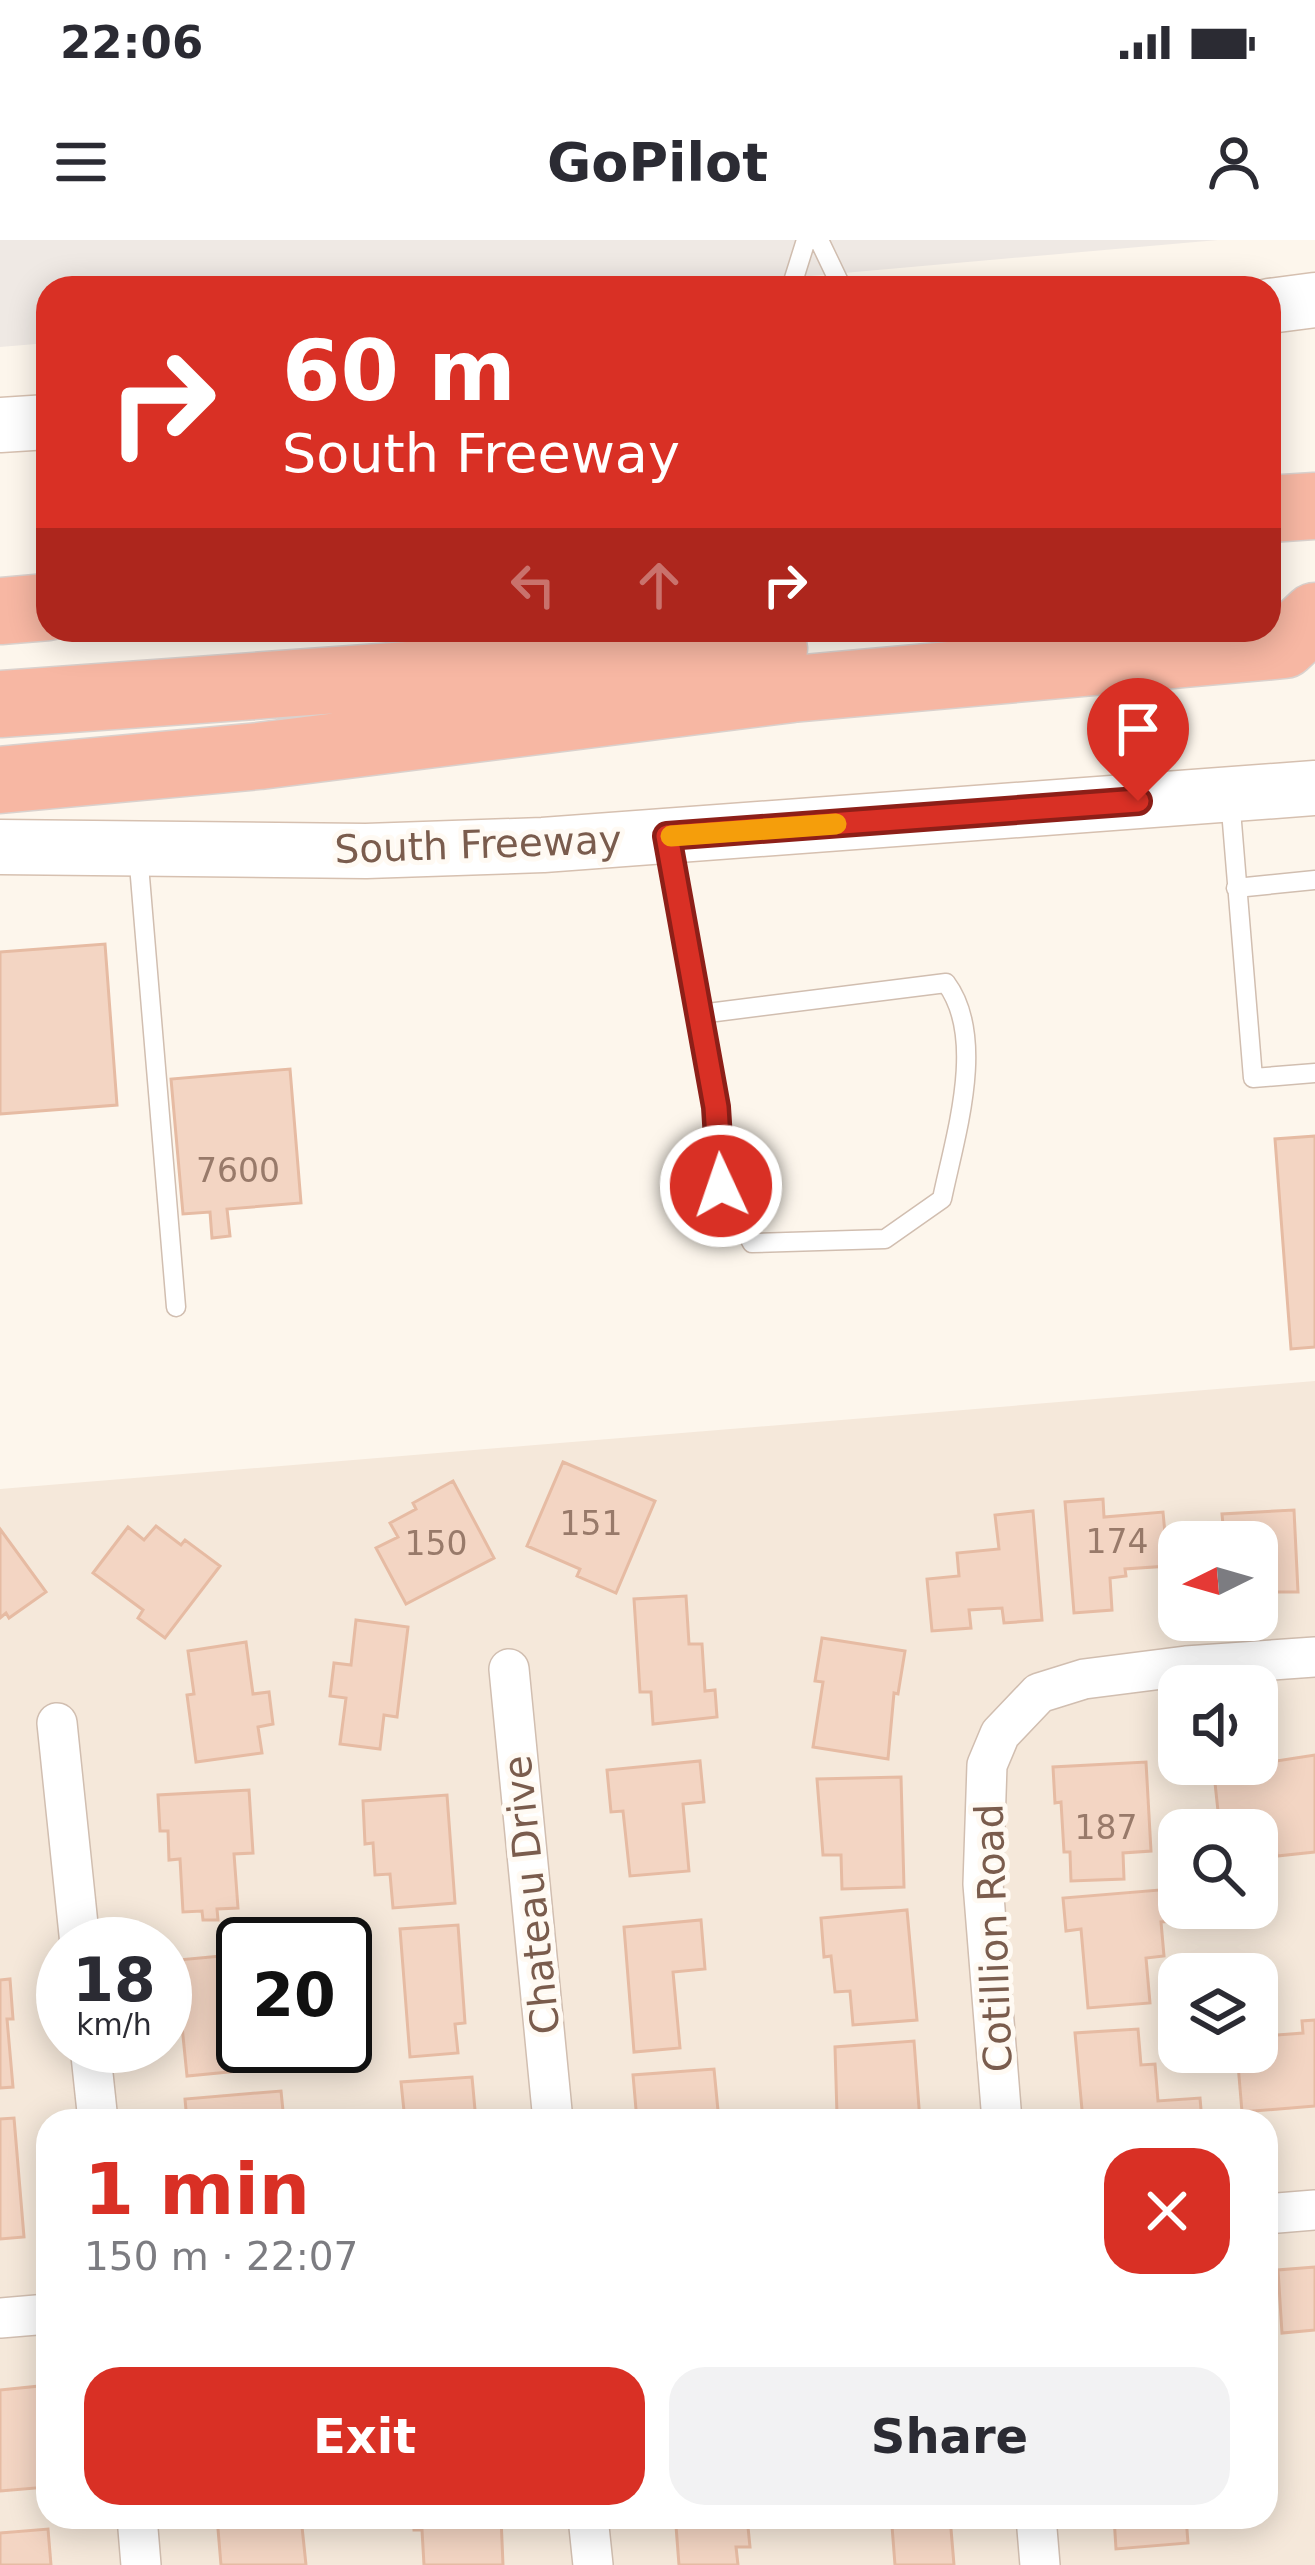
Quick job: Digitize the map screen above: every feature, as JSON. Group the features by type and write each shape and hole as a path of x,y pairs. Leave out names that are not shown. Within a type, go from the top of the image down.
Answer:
{"highway":[{"path":"1281,508 1315,506"},
{"path":"0,575 36,578"},
{"path":"1281,609 1315,606"},
{"path":"0,611 36,608"},
{"path":"0,780 259,756 792,689 1284,645 1315,616"},
{"path":"0,704 852,642"}],"main road":[{"path":"1281,304 1315,300"},
{"path":"0,425 36,423"},
{"name":"South Freeway","path":"0,847 366,851 667,836 1315,788"}],"street":[{"name":"Cotillion Road","path":"1001,2109 983,1884 987,1765 1000,1734 1015,1713 1039,1693 1084,1679 1315,1657"},
{"name":"Chateau Drive","path":"509,1669 552,2109"},
{"path":"57,1723 77,1917"},
{"path":"93,2073 97,2109"},
{"path":"1278,2213 1315,2210"},
{"path":"0,2318 36,2315"},
{"path":"137,2529 141,2565"},
{"path":"590,2529 592,2565"},
{"path":"1037,2529 1040,2565"}],"lane":[{"path":"795,276 806,240"},
{"path":"819,240 836,276"},
{"path":"1230,794 1253,1078 1315,1073"},
{"path":"667,836 716,1107 721,1186 752,1243 885,1240 942,1199 967,1077 960,1002 946,983 700,1014"},
{"path":"137,848 176,1307"},
{"path":"1236,888 1315,880"}],"shaded area":[{"path":"0,240 1218,240 809,276 36,276 36,344 0,347"},
{"path":"1315,1381 1315,2565 0,2565 0,1489"}],"building":[{"path":"105,944 117,1105 0,1114 0,952"},
{"path":"290,1069 301,1203 227,1209 230,1236 212,1238 210,1212 183,1214 171,1079"},
{"path":"1315,1136 1315,1347 1291,1349 1275,1139"},
{"path":"563,1462 655,1501 616,1593 577,1576 580,1569 527,1546"},
{"path":"453,1481 494,1558 406,1604 376,1548 398,1537 390,1523 416,1509 413,1503"},
{"path":"1103,1499 1104,1517 1163,1512 1164,1521 1158,1521 1158,1567 1125,1569 1126,1576 1110,1578 1112,1610 1074,1613 1065,1502"},
{"path":"1294,1510 1298,1592 1278,1592 1278,1521 1223,1521 1222,1514"},
{"path":"1033,1511 1042,1620 1004,1623 1002,1608 969,1610 971,1628 932,1631 927,1579 959,1576 957,1553 999,1549 995,1515"},
{"path":"156,1526 220,1566 165,1638 138,1618 143,1610 93,1573 128,1527 144,1540"},
{"path":"0,1529 46,1592 9,1618 6,1613 0,1618"},
{"path":"686,1596 689,1644 702,1644 705,1691 715,1690 717,1717 653,1724 651,1692 640,1692 634,1599"},
{"path":"356,1620 408,1627 397,1717 384,1715 380,1749 340,1744 346,1698 330,1696 334,1663 351,1665"},
{"path":"822,1638 905,1651 898,1694 894,1693 888,1759 813,1747 823,1682 815,1681"},
{"path":"246,1642 253,1694 269,1692 273,1724 258,1727 262,1753 196,1762 187,1695 194,1694 188,1651"},
{"path":"1315,1755 1315,1852 1278,1856 1278,1809 1218,1809 1215,1785 1278,1785 1278,1761"},
{"path":"700,1761 704,1802 683,1804 689,1871 630,1876 623,1811 611,1812 607,1770"},
{"path":"1146,1762 1151,1851 1123,1853 1124,1879 1071,1881 1061,1802 1055,1803 1053,1767"},
{"path":"901,1777 904,1887 842,1889 841,1855 823,1855 817,1779"},
{"path":"249,1790 253,1853 234,1854 238,1908 217,1909 216,1920 203,1920 202,1911 183,1912 180,1859 169,1860 168,1831 160,1831 158,1795"},
{"path":"447,1795 455,1903 393,1908 390,1874 375,1875 373,1843 365,1844 363,1801"},
{"path":"1158,1890 1164,1953 1146,1958 1150,2003 1088,2008 1081,1929 1066,1931 1063,1898"},
{"path":"907,1910 917,2020 853,2025 850,1991 835,1992 831,1956 824,1957 821,1918"},
{"path":"701,1920 705,1969 673,1972 680,2048 634,2052 624,1927"},
{"path":"458,1925 465,2023 455,2024 458,2053 410,2057 400,1929"},
{"path":"216,1956 218,2073 187,2076 192,2073 192,1959"},
{"path":"10,1979 13,2019 7,2019 13,2087 0,2088 0,1980"},
{"path":"1315,2020 1315,2106 1242,2109 1239,2073 1278,2073 1278,2035 1303,2033 1302,2021"},
{"path":"1138,2029 1141,2065 1155,2064 1158,2101 1200,2098 1201,2109 1082,2109 1075,2033"},
{"path":"914,2041 919,2109 837,2109 835,2047"},
{"path":"714,2069 718,2109 636,2109 633,2075"},
{"path":"472,2077 475,2109 404,2109 401,2082"},
{"path":"281,2091 283,2109 186,2109 185,2099"},
{"path":"14,2118 24,2237 0,2239 0,2119"},
{"path":"1315,2267 1315,2330 1282,2333 1278,2270"},
{"path":"36,2386 36,2488 0,2491 0,2390"},
{"path":"48,2529 51,2565 0,2565 0,2533"},
{"path":"218,2529 302,2529 306,2565 221,2565"},
{"path":"502,2529 503,2565 424,2565 422,2530 414,2530"},
{"path":"676,2529 748,2529 750,2547 736,2547 738,2565 679,2565"},
{"path":"892,2529 951,2529 954,2565 895,2565"},
{"path":"1115,2529 1187,2529 1188,2543 1116,2549"}],"slow traffic":[{"path":"671,836 836,824"}],"route":[{"path":"721,1186 716,1107 667,836 1138,801"}]}
